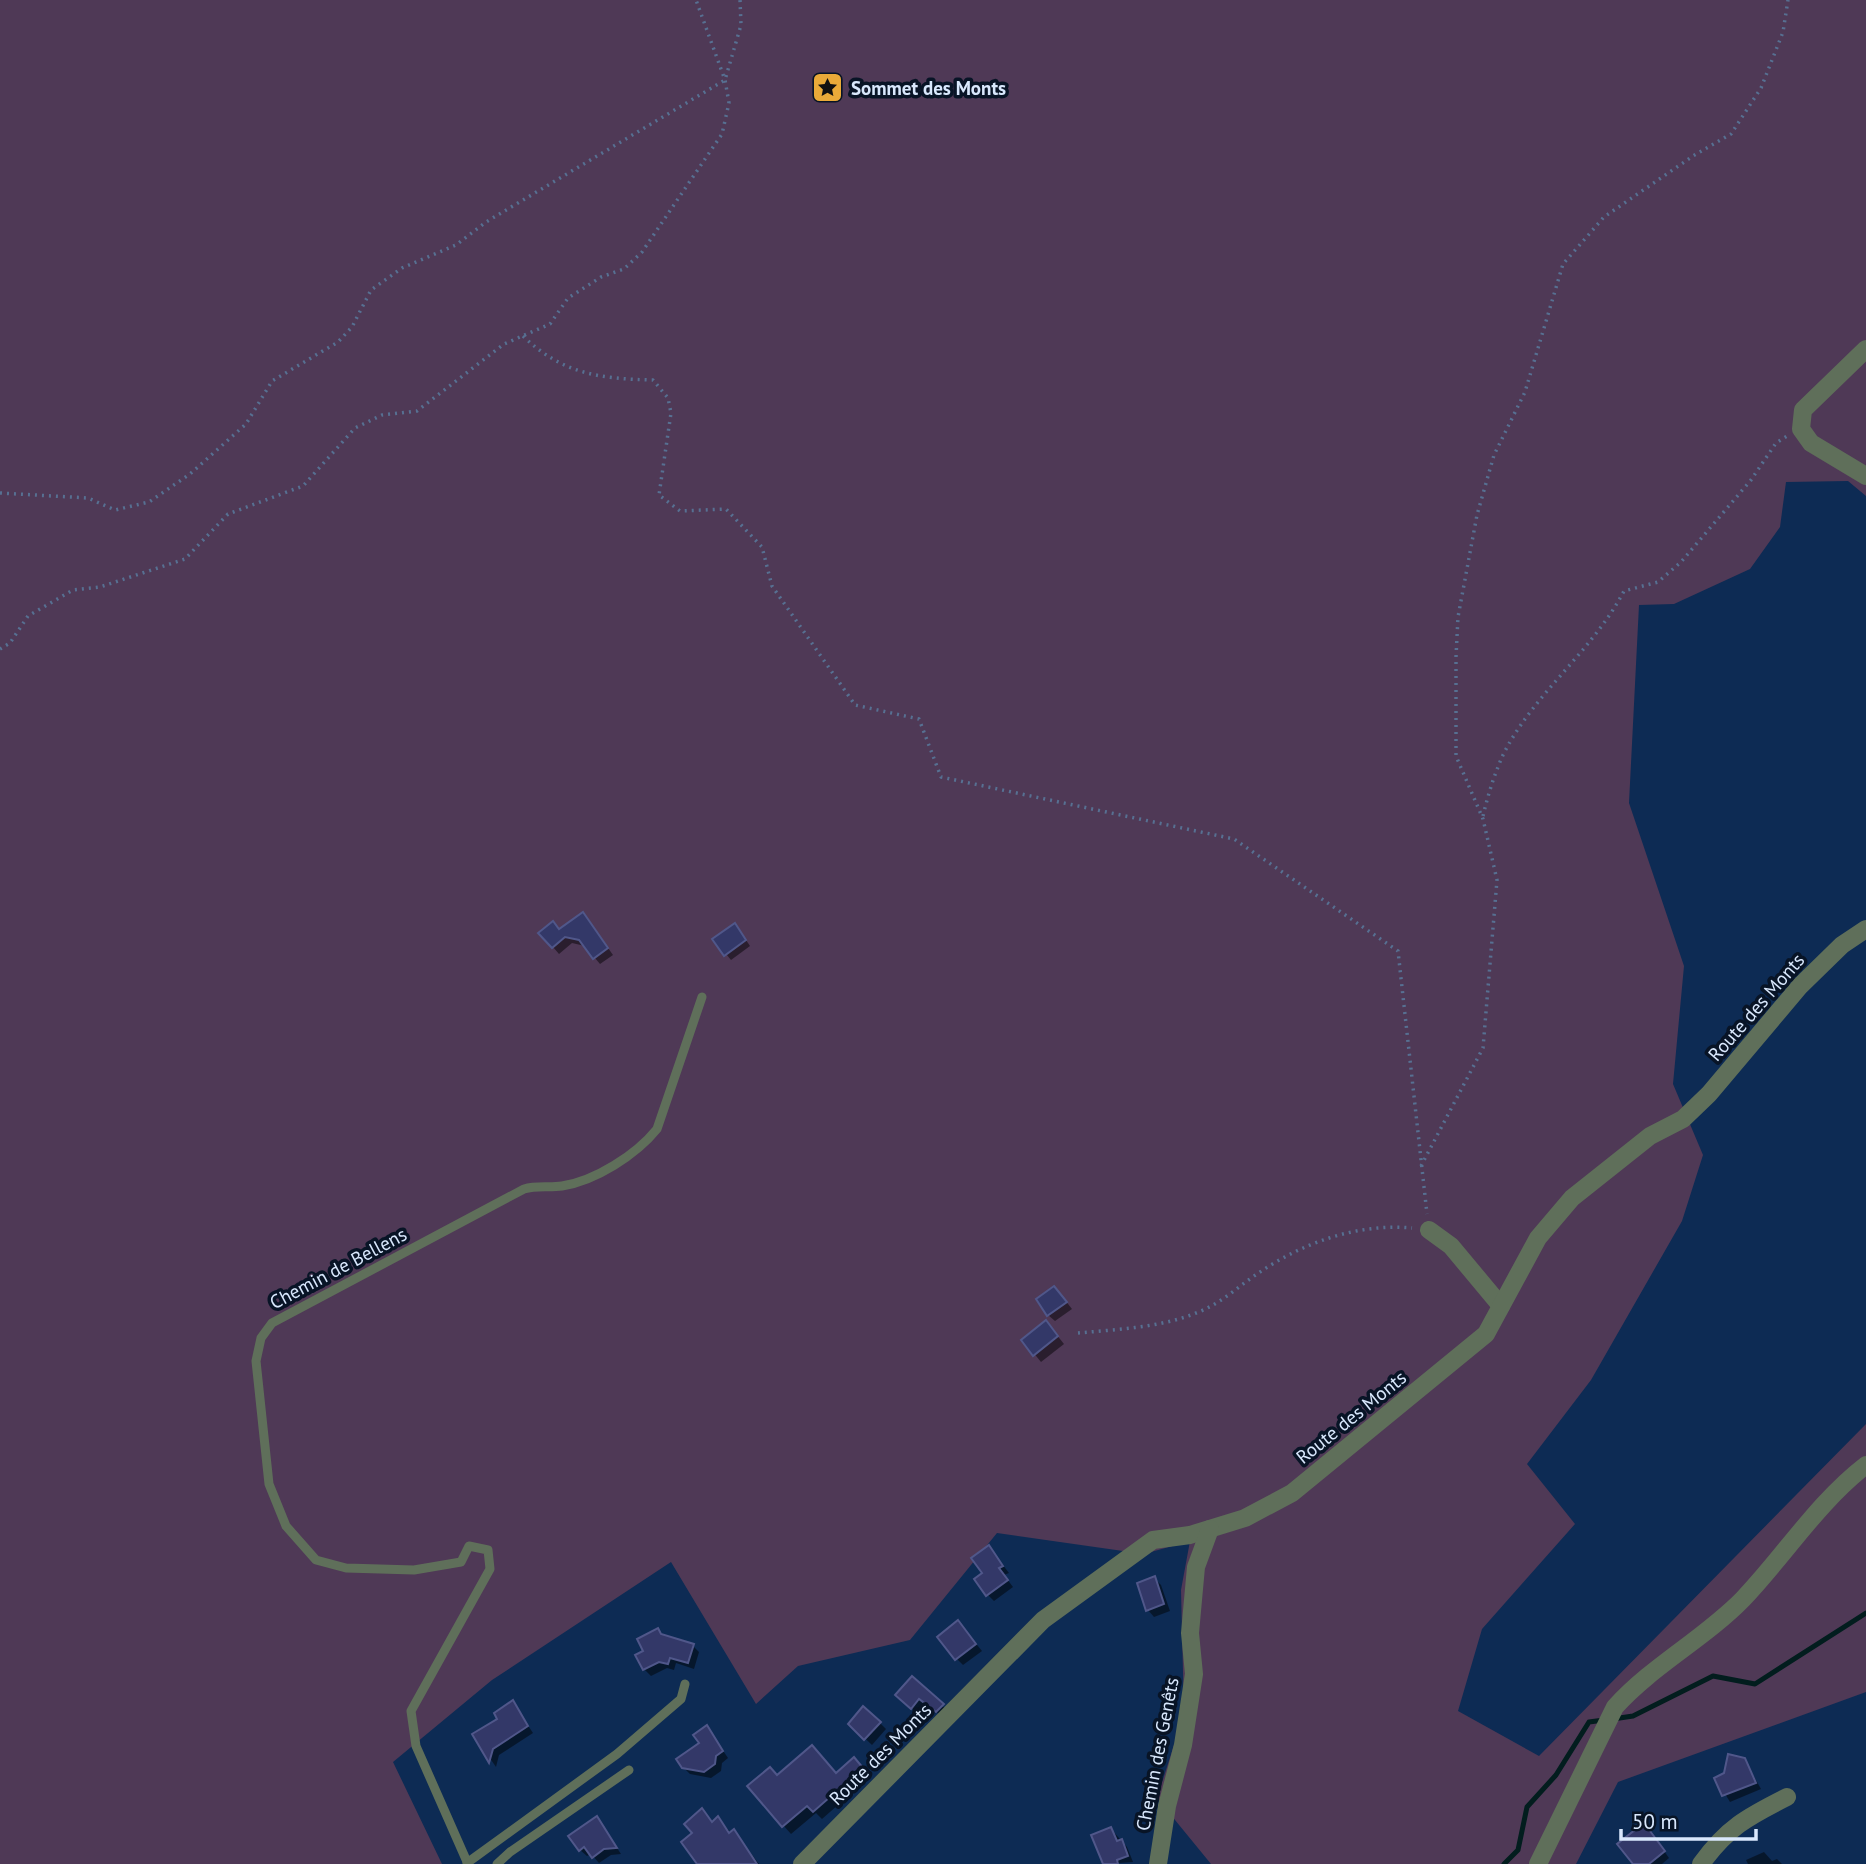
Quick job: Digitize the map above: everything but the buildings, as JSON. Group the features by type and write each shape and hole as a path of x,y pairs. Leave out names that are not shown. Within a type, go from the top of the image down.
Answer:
{"street":[{"path":"1866,349 1803,410 1801,429 1811,443 1866,477"},
{"name":"Route des Monts","path":"802,1864 1043,1620 1153,1540 1190,1535 1245,1518 1292,1493 1486,1334 1538,1238 1572,1198 1650,1136 1684,1119 1709,1094 1800,986 1842,945 1866,929"},
{"path":"1429,1230 1451,1246 1501,1306"},
{"path":"1538,1864 1615,1707 1632,1688 1741,1601 1840,1485 1866,1465"},
{"name":"Chemin des Genêts","path":"1158,1864 1167,1806 1183,1745 1194,1674 1190,1633 1196,1567 1210,1529"},
{"path":"1701,1864 1721,1836 1752,1814 1787,1797"}],"lane":[{"name":"Chemin de Bellens","path":"468,1864 416,1746 411,1711 490,1569 488,1550 469,1546 461,1562 414,1570 346,1568 316,1560 286,1526 269,1484 256,1361 261,1338 272,1323 524,1189 562,1186 583,1180 644,1145 657,1129 702,997"},
{"path":"468,1864 617,1755 681,1699 685,1684"},
{"path":"497,1864 510,1852 629,1770"}],"path":[{"path":"0,649 10,643 28,616 73,590 100,587 185,559 228,514 303,486 355,428 382,415 417,411 504,344 550,324 568,298 601,277 624,269 642,252 722,134 729,103 725,80 696,0"},
{"path":"0,493 88,498 115,510 149,502 190,474 246,424 272,381 338,342 352,327 372,290 402,268 456,245 486,222 725,80 741,24 740,0"},
{"path":"1421,1167 1483,1048 1497,880 1483,818 1457,756 1458,617 1477,514 1494,455 1525,392 1563,264 1604,217 1731,134 1762,88 1783,32 1788,0"},
{"path":"523,336 545,357 605,379 653,380 668,398 671,413 659,495 680,511 726,509 762,547 772,586 855,705 919,719 941,777 1234,839 1398,951 1429,1230 1396,1226 1346,1231 1301,1249 1259,1272 1213,1306 1182,1318 1078,1333"},
{"path":"1483,818 1490,785 1504,753 1554,684 1610,618 1624,591 1658,582 1681,562 1757,472 1776,443 1801,429"}],"shaded area":[{"path":"0,0 1866,0 1866,496 1848,481 1786,482 1780,527 1750,569 1674,604 1639,605 1629,803 1684,966 1673,1084 1703,1155 1682,1221 1591,1380 1527,1464 1575,1524 1482,1629 1458,1711 1539,1756 1866,1424 1866,1692 1618,1782 1576,1864 1211,1864 1157,1798 1184,1714 1181,1590 1190,1541 1144,1554 997,1533 910,1640 798,1666 756,1704 671,1562 492,1680 393,1762 442,1864 0,1864"}],"waterway":[{"path":"1613,1719 1633,1716 1713,1676 1755,1684 1866,1613"},
{"path":"1504,1864 1518,1850 1527,1807 1556,1775 1589,1722 1604,1720"}],"place":[{"name":"Sommet des Monts","path":"828,88"}]}
